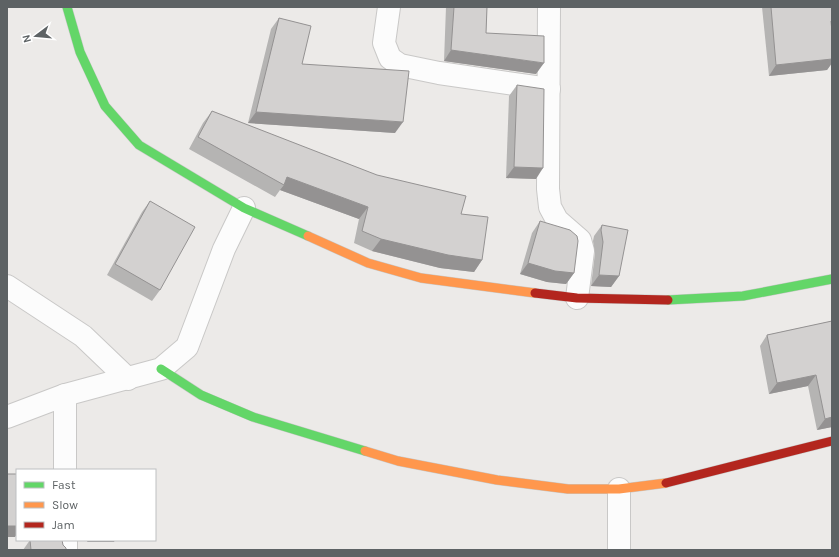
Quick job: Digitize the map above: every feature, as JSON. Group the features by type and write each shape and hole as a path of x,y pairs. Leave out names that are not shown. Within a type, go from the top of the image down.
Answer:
{"street":[{"path":"67,7 80,52 105,106 139,145 244,208 368,263 421,278 577,298 651,301 743,296 832,279"},
{"path":"388,7 384,43 390,58 400,65 549,89"},
{"path":"549,7 548,188 550,207 557,220 580,240 583,251 577,298"},
{"path":"7,417 65,395 161,369 187,347 224,249 244,208"},
{"path":"7,286 83,336 128,379"},
{"path":"161,369 201,395 253,418 398,461 497,480 568,489 619,490 684,480 832,441"},
{"path":"65,395 65,469"},
{"path":"619,490 619,550"}],"building":[{"path":"454,7 487,7 486,33 544,36 544,63 451,50"},
{"path":"771,7 832,7 832,59 776,65"},
{"path":"279,18 311,26 302,64 409,71 403,122 256,112"},
{"path":"517,85 544,89 543,168 514,167"},
{"path":"212,111 377,175 466,196 461,214 488,217 482,260 448,255 381,239 362,231 368,207 287,177 284,185 198,137"},
{"path":"150,201 195,227 160,290 115,264"},
{"path":"540,221 570,230 577,236 578,241 574,273 555,271 528,263"},
{"path":"602,225 628,230 619,276 599,275 603,242 601,230"},
{"path":"832,321 832,417 825,419 816,375 777,383 767,335"},
{"path":"7,474 16,474 16,526 7,526"},
{"path":"30,541 62,541 63,545 66,548 66,550 31,550"}],"traffic: fast":[{"path":"67,7 80,52 105,106 139,145 244,208 308,236"},
{"path":"668,300 743,296 832,279"},
{"path":"161,369 201,395 253,417 365,451"}],"traffic: slow":[{"path":"308,236 368,263 421,278 535,293"},
{"path":"365,451 398,461 497,480 568,489 619,489 666,483"}],"traffic: jam":[{"path":"535,293 577,298 668,300"},
{"path":"666,483 832,441"}]}
